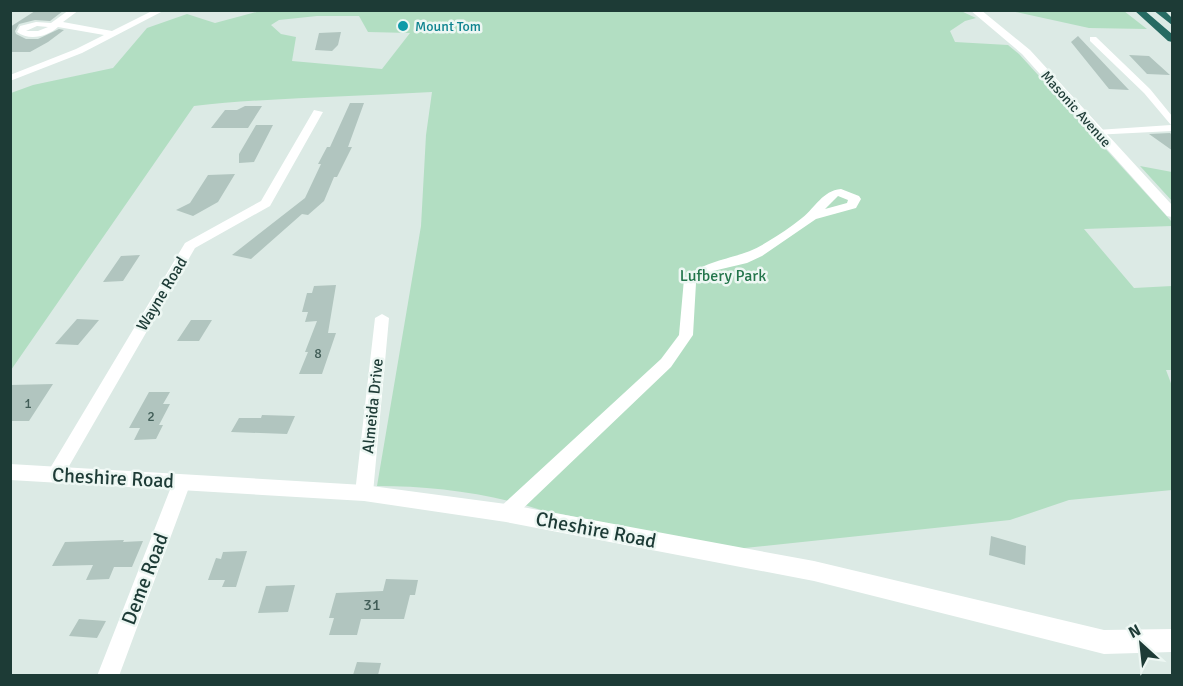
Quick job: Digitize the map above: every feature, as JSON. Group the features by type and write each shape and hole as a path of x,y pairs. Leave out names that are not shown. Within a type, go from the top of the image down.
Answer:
{"highway":[{"path":"1138,10 1173,39"},
{"path":"1157,10 1173,22"}],"street":[{"path":"75,10 55,25 83,26 94,31 114,34"},
{"path":"10,78 79,51 161,10"},
{"name":"Masonic Avenue","path":"974,10 1026,52 1096,132 1173,213"},
{"path":"1092,39 1147,92 1173,122"},
{"name":"Wayne Road","path":"55,476 190,246 266,202 318,112"},
{"path":"1096,132 1173,128"},
{"path":"506,513 666,363 686,335 688,282 703,268 743,259 764,250 812,216"},
{"name":"Almeida Drive","path":"364,493 382,318"},
{"name":"Cheshire Road","path":"10,472 364,493 506,513 814,571 1104,642 1173,641"},
{"name":"Deme Road","path":"108,675 182,482"}],"green space":[{"name":"Lufbery Park","path":"264,10 961,11 976,18 965,21 950,31 955,42 1008,45 1019,54 1172,222 1172,226 1084,229 1134,288 1172,286 1172,370 1166,370 1172,386 1172,490 1069,500 1010,520 735,549 541,510 480,495 418,487 377,486 421,226 426,135 432,92 194,106 11,370 11,93 33,85 113,68 147,28 187,14 215,23","holes":["317,16 359,16 368,32 410,33 382,69 292,61 296,37 281,34 271,25 279,20"]},
{"path":"1011,11 1124,11 1147,29 1089,28"},
{"path":"1140,166 1172,172 1172,201"}],"building":[{"path":"35,11 63,11 50,21 35,20 19,24 15,31 16,34 26,39 38,39 59,29 64,30 30,52 10,52 10,27"},
{"path":"341,32 338,45 332,51 315,50 319,33"},
{"path":"1078,36 1129,90 1109,89 1071,42"},
{"path":"1129,55 1149,56 1170,75 1147,74"},
{"path":"350,103 364,103 348,147 352,147 337,177 334,177 324,201 308,215 302,214 251,259 232,255 305,198 321,164 318,164 327,147 330,147"},
{"path":"245,106 262,106 248,128 211,128 225,110 237,110"},
{"path":"256,125 273,125 254,162 239,163 239,154"},
{"path":"1170,133 1173,136 1173,151 1149,134"},
{"path":"235,174 218,202 193,216 176,210 190,203 208,175"},
{"path":"140,255 123,281 103,282 121,256"},
{"path":"336,285 328,333 336,333 322,374 299,374 317,321 305,322 308,312 302,312 307,293 312,293 314,286"},
{"path":"77,319 99,320 78,345 55,344"},
{"path":"191,320 212,320 199,341 177,341"},
{"path":"53,384 29,421 10,421 10,385"},
{"path":"149,392 170,392 163,404 170,404 159,425 163,425 156,439 134,440 140,428 129,428"},
{"path":"262,415 295,416 287,434 231,432 239,418 261,418"},
{"path":"991,536 1026,546 1025,565 989,555"},
{"path":"124,540 123,542 143,541 132,567 114,567 109,579 86,580 93,565 52,566 65,542"},
{"path":"247,551 236,587 222,587 225,580 208,580 216,558 221,559 223,552"},
{"path":"386,579 418,580 415,595 410,595 404,619 361,619 357,635 329,635 334,618 329,618 336,593 383,591"},
{"path":"295,585 288,612 258,613 266,586"},
{"path":"79,619 106,621 97,638 69,636"},
{"path":"357,662 381,663 378,675 353,675"}],"place":[{"name":"Mount Tom","path":"403,26"}]}
